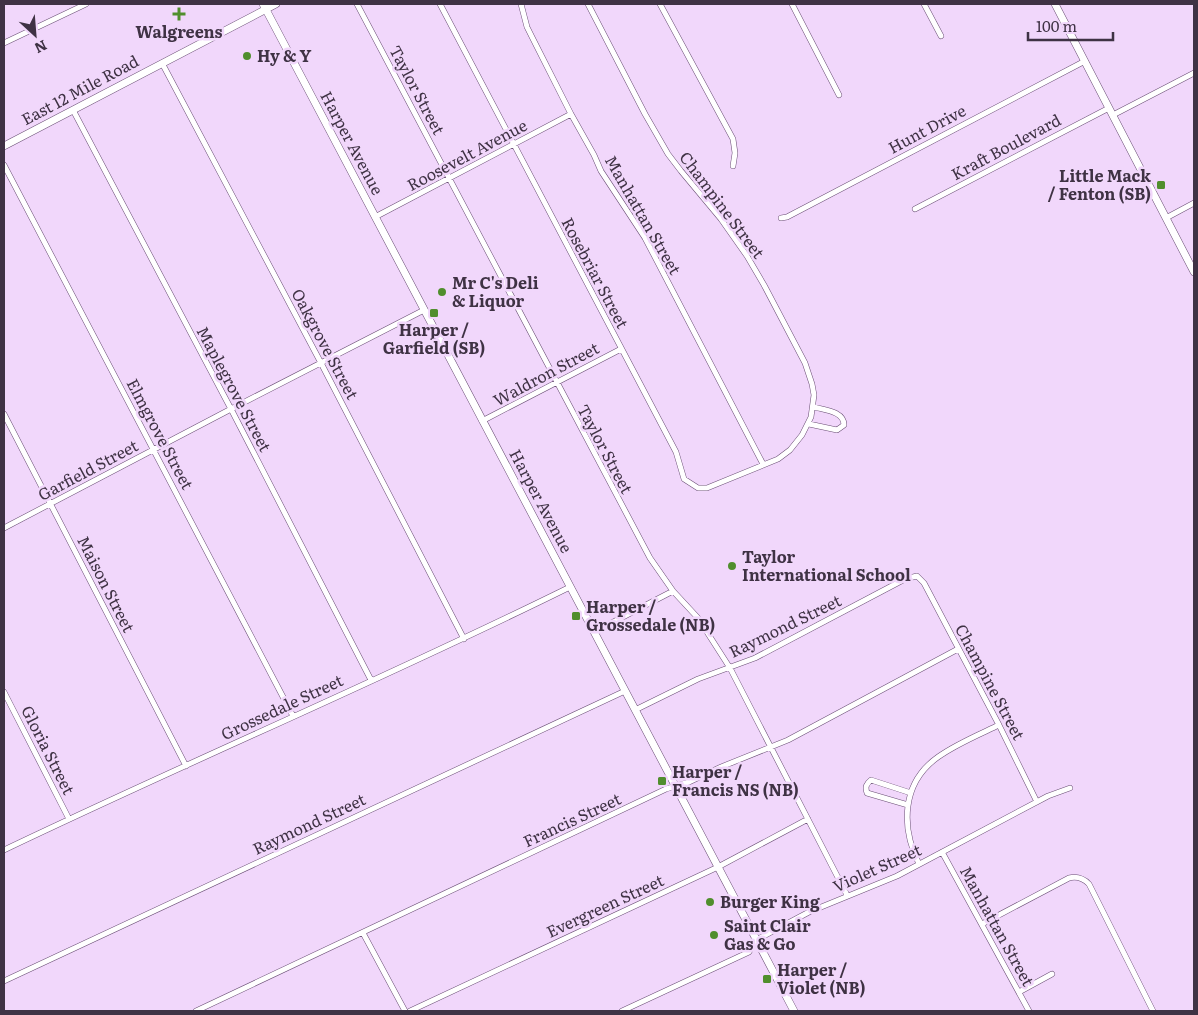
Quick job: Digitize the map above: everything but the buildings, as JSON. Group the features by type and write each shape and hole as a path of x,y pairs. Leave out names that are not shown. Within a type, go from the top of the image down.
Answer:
{"main road":[{"name":"East 12 Mile Road","path":"4,146 162,63 264,6 276,4"},
{"path":"1055,4 1194,272"},
{"name":"Harper Avenue","path":"264,6 794,1011"}],"street":[{"path":"4,43 86,4"},
{"name":"Taylor Street","path":"357,4 650,558 673,591 698,618 730,668 847,895"},
{"name":"Rosebriar Street","path":"440,4 676,452 682,476 698,488 707,488 763,464"},
{"name":"Manhattan Street","path":"521,4 527,26 601,172 645,238 763,464"},
{"name":"Champine Street","path":"588,4 668,154 726,226 764,285 805,363 813,389 814,407 809,424 790,450 778,459 763,464"},
{"path":"660,4 729,131 735,146 733,166"},
{"path":"792,4 839,95"},
{"path":"924,4 941,36"},
{"name":"Hunt Drive","path":"781,218 787,217 1085,61"},
{"name":"Oakgrove Street","path":"162,63 321,363 464,640"},
{"path":"1113,115 1194,72"},
{"name":"Kraft Boulevard","path":"914,209 1109,108"},
{"name":"Maplegrove Street","path":"73,110 231,408 371,680"},
{"name":"Roosevelt Avenue","path":"375,217 571,114"},
{"name":"Elmgrove Street","path":"4,165 293,716"},
{"path":"1166,218 1194,203"},
{"name":"Garfield Street","path":"4,528 231,408 424,310"},
{"name":"Waldron Street","path":"482,421 621,349"},
{"path":"809,424 837,430 844,425 844,420 840,415 814,407"},
{"name":"Maison Street","path":"4,414 186,766"},
{"name":"Champine Street","path":"917,576 924,583 999,725 1037,802"},
{"name":"Raymond Street","path":"635,710 698,679 756,658 905,579 917,576"},
{"name":"Grossedale Street","path":"4,850 371,680 464,640 570,587"},
{"path":"594,632 673,591"},
{"name":"Francis Street","path":"196,1011 666,789 746,756 771,748 958,648"},
{"name":"Raymond Street","path":"4,981 625,691"},
{"name":"Gloria Street","path":"4,692 69,819"},
{"path":"919,864 906,824 911,793 923,772 937,758 951,749 999,725"},
{"path":"908,805 867,793 867,783 870,780 911,793"},
{"name":"Violet Street","path":"622,1011 749,952 756,940 809,912 847,895 879,884 1037,802 1070,788"},
{"name":"Evergreen Street","path":"410,1011 718,867 808,818"},
{"name":"Manhattan Street","path":"942,852 1029,1011"},
{"path":"982,924 1069,878 1078,877 1089,884 1153,1011"},
{"path":"363,933 405,1011"},
{"path":"1019,992 1052,974"}],"place":[{"name":"Walgreens","path":"179,14"},
{"name":"Hy & Y","path":"247,56"},
{"name":"Little Mack / Fenton (SB)","path":"1161,185"},
{"name":"Mr C's Deli & Liquor","path":"442,292"},
{"name":"Harper / Garfield (SB)","path":"434,313"},
{"name":"Taylor International School","path":"732,566"},
{"name":"Harper / Grossedale (NB)","path":"576,616"},
{"name":"Harper / Francis NS (NB)","path":"662,781"},
{"name":"Burger King","path":"710,902"},
{"name":"Saint Clair Gas & Go","path":"714,935"},
{"name":"Harper / Violet (NB)","path":"767,979"}]}
